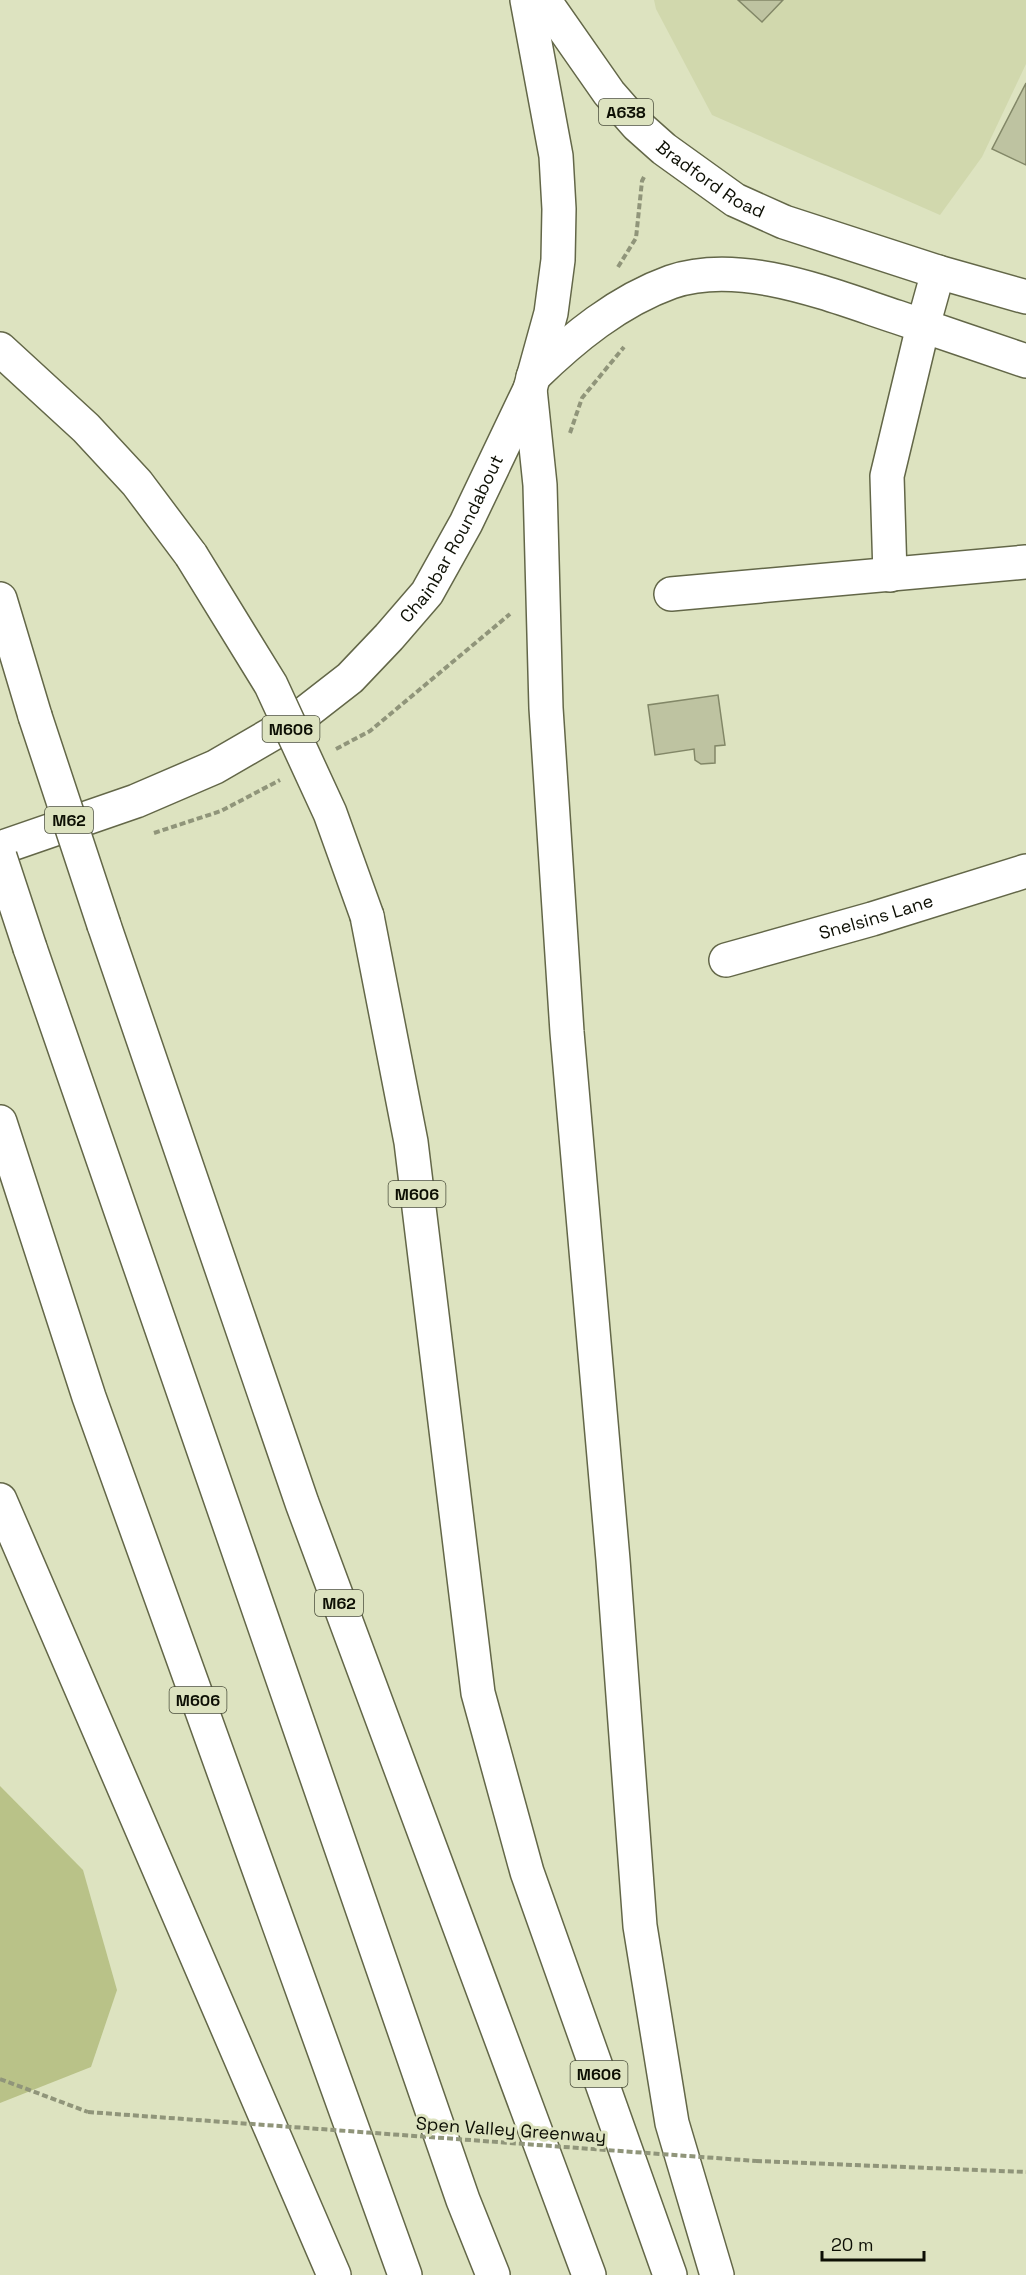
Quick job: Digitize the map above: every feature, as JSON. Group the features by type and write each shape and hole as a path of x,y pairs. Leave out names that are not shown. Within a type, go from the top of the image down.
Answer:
{"main road":[{"name":"Chainbar Roundabout","path":"0,848 136,801 215,767 296,720 350,678 389,638 427,593 466,523 531,383 551,313 558,260 560,209 556,156 527,0"},
{"name":"Bradford Road","path":"544,0 609,93 637,125 664,148 735,200 784,222 938,272 1026,297"},
{"path":"890,575 887,476 938,272"},
{"path":"717,2275 672,2123 640,1926 613,1560 567,1032 546,708 540,486 531,383 559,351 622,306 673,282 708,275 742,275 784,282 842,299 1026,361"},
{"name":"M606","path":"0,349 86,428 137,483 191,555 271,685 330,813 367,916 411,1142 478,1693 527,1872 670,2275"},
{"path":"671,594 1026,562"},
{"name":"M62","path":"0,599 35,716 104,925 302,1503 589,2275"},
{"path":"0,857 463,2200 493,2275"},
{"name":"Snelsins Lane","path":"726,960 1026,871"},
{"name":"M606","path":"0,1122 89,1397 405,2275"},
{"path":"0,1500 334,2275"}],"path":[{"path":"622,306 610,279 636,238 642,181 664,148"},
{"name":"Spen Valley Greenway","path":"0,2079 88,2112 756,2161 1026,2172"}],"shaded area":[{"path":"654,0 1026,0 1026,64 982,157 940,215 712,115 656,9"},
{"path":"0,1786 83,1870 117,1990 91,2067 0,2103"}],"building":[{"path":"738,0 783,0 762,22"},
{"path":"1026,83 1026,165 992,149"},
{"path":"718,695 725,745 715,746 715,763 701,764 695,760 694,749 655,755 648,705"}]}
